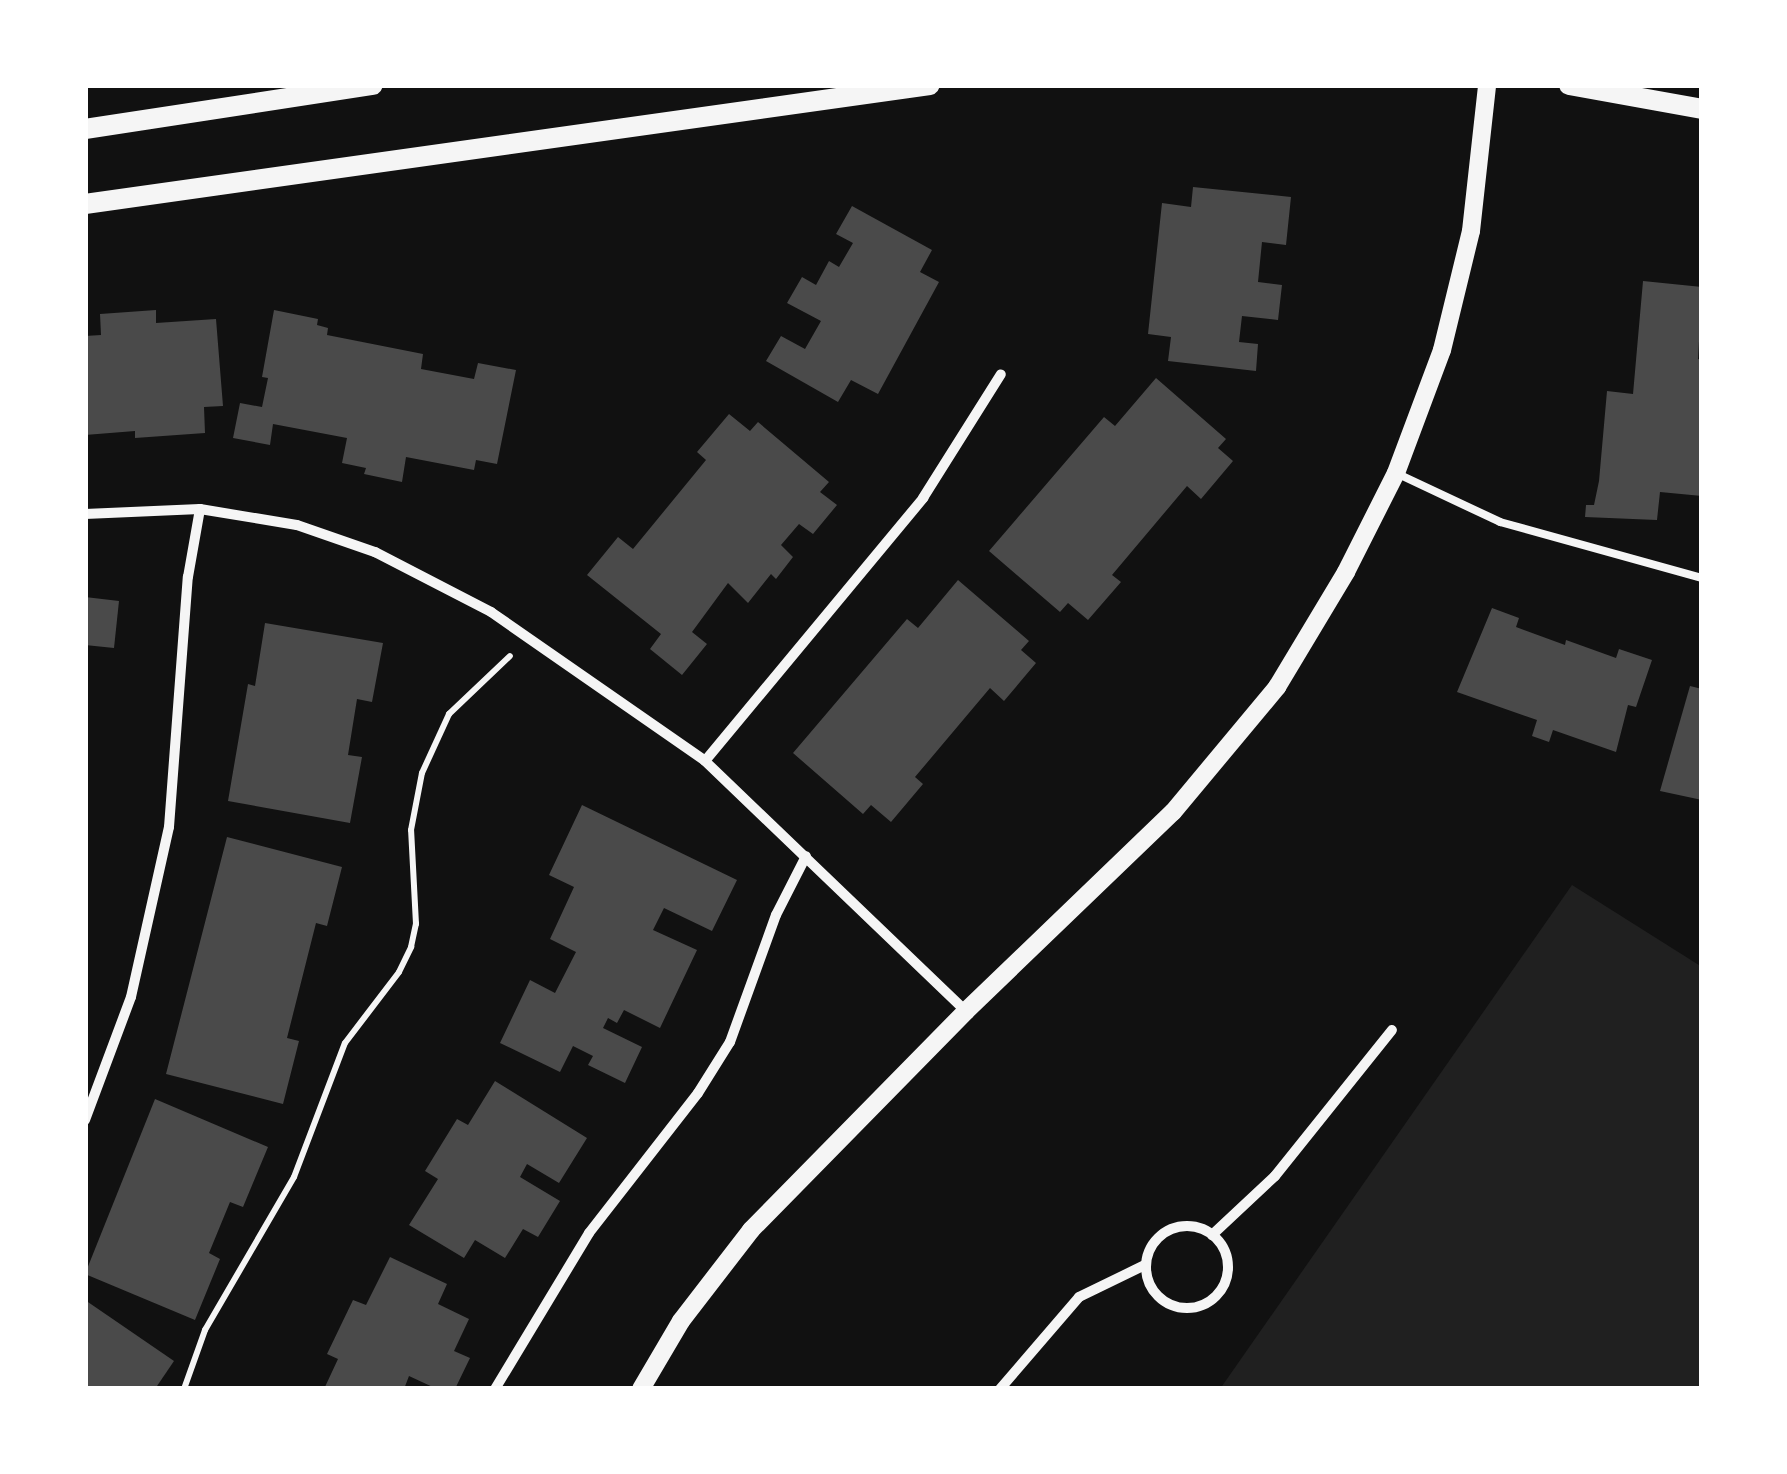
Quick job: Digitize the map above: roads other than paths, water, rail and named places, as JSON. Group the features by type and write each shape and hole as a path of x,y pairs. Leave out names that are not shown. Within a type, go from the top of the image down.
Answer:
{"main road":[{"path":"85,129 372,85"},
{"path":"85,204 930,85"},
{"path":"1569,85 1702,109"}],"street":[{"path":"641,1389 681,1320 750,1230 966,1011 1173,812 1277,687 1346,572 1396,474 1442,350 1471,231 1487,85"},
{"path":"704,761 923,498 1001,374"},
{"path":"85,514 200,509 297,525 374,552 491,612 704,761 966,1011"},
{"path":"85,1120 132,998 169,827 188,577 200,509"},
{"path":"495,1389 589,1233 698,1093 730,1042 776,915 806,856"},
{"path":"1212,1235 1275,1176 1392,1030"},
{"path":"1176,1228 1202,1229 1212,1235 1227,1259 1228,1273 1215,1297 1190,1309 1164,1302 1154,1292 1146,1265 1155,1242 1176,1228"},
{"path":"1000,1389 1079,1297 1146,1265"}],"lane":[{"path":"1396,474 1500,522 1702,578"}]}
